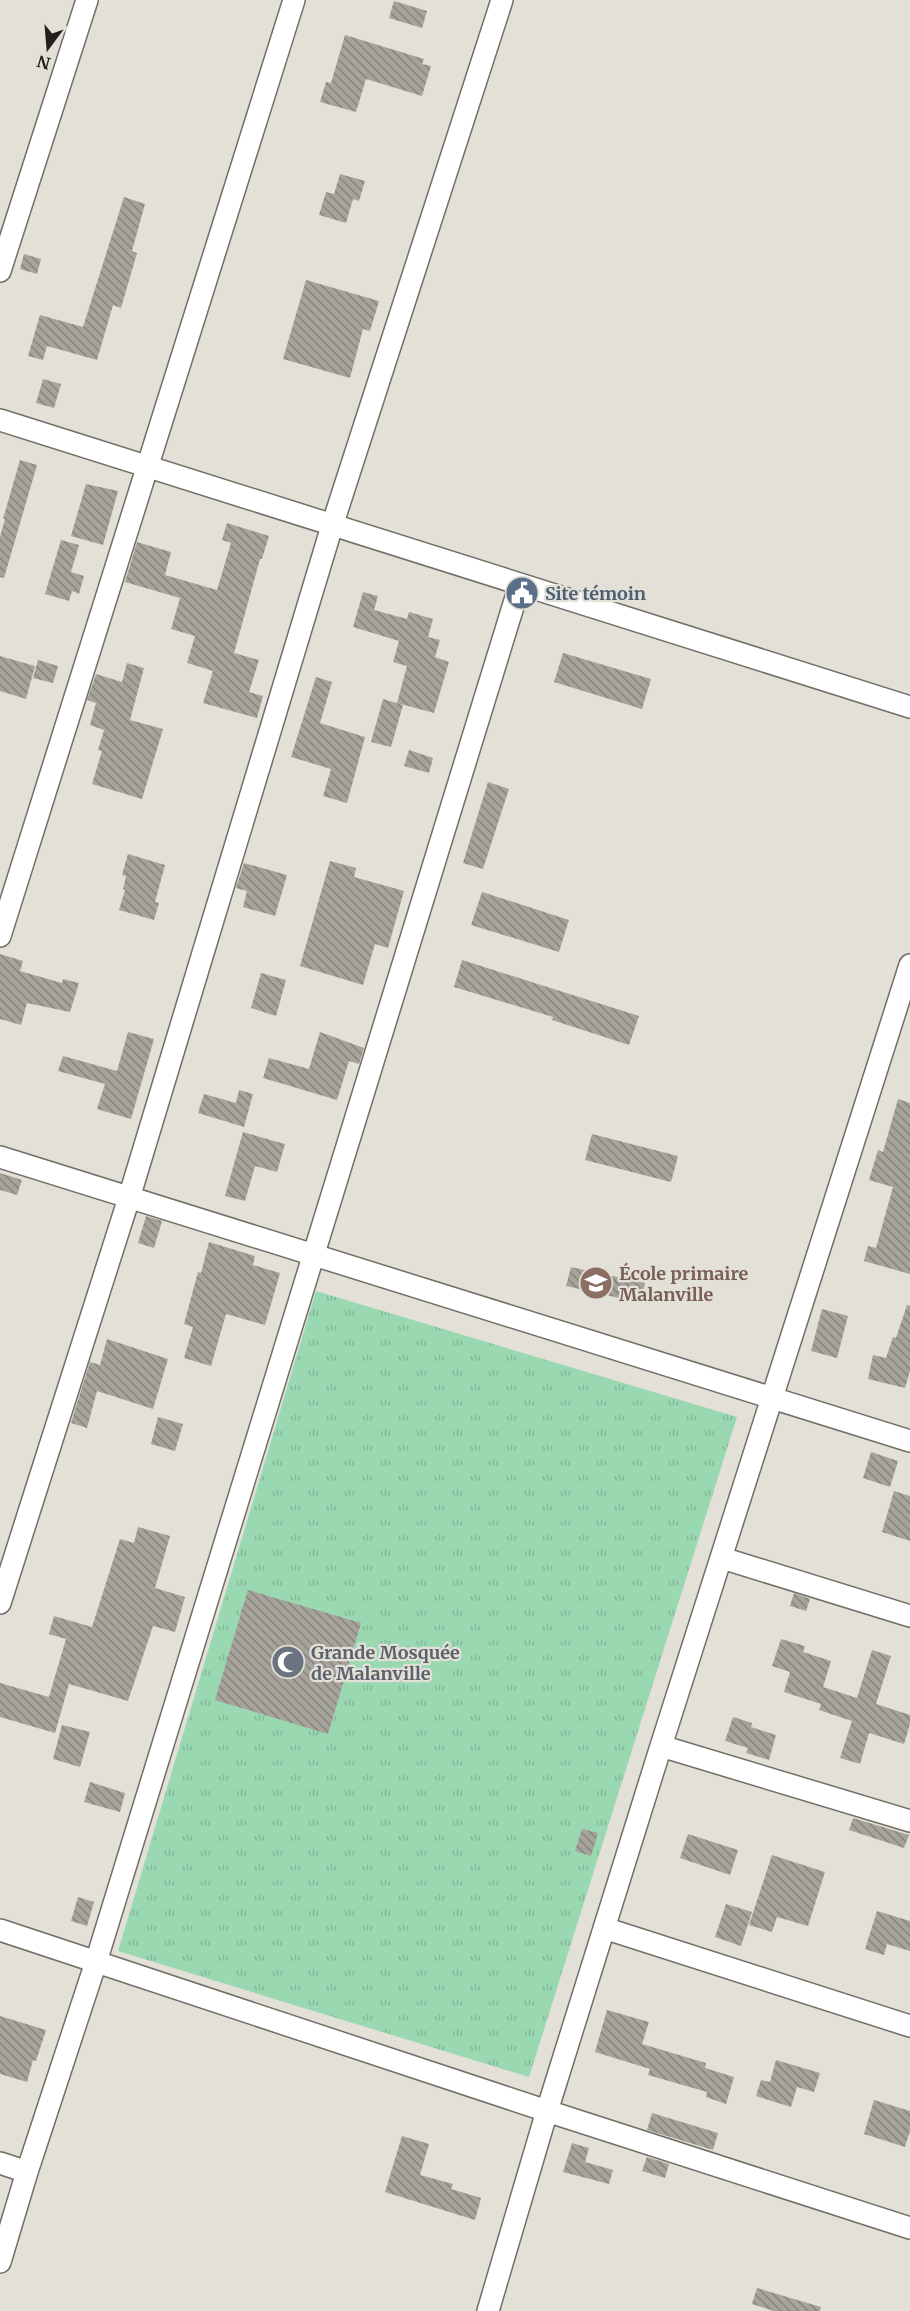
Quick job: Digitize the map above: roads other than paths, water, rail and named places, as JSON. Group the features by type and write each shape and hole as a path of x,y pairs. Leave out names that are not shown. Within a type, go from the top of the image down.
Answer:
{"street":[{"path":"0,271 87,0"},
{"path":"0,936 294,0"},
{"path":"0,1603 129,1198 332,526 502,0"},
{"path":"0,420 910,707"},
{"path":"0,2262 96,1962 520,584"},
{"path":"493,2310 547,2111 910,965"},
{"path":"0,1157 910,1441"},
{"path":"722,1558 910,1616"},
{"path":"661,1746 910,1821"},
{"path":"604,1928 910,2026"},
{"path":"0,1930 910,2228"},
{"path":"0,2163 27,2172"}],"place":[{"name":"Site témoin","path":"522,593"},
{"name":"École primaire Malanville","path":"596,1283"},
{"name":"Grande Mosquée de Malanville","path":"288,1662"}]}
